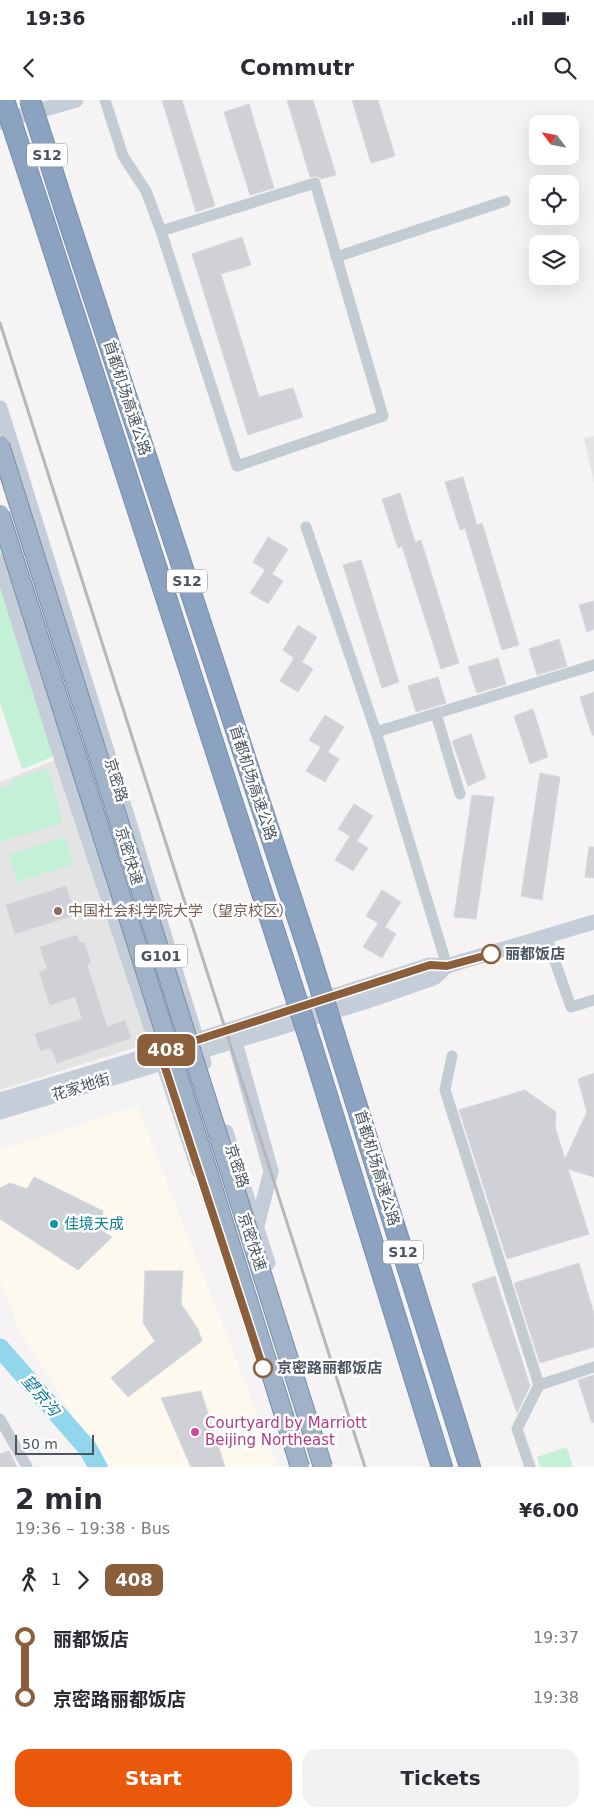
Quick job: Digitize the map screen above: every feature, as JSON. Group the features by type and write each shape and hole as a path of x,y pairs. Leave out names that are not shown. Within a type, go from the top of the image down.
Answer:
{"highway":[{"name":"首都机场高速公路","path":"4,100 312,1047 442,1467"},
{"name":"首都机场高速公路","path":"30,100 309,952 470,1467"},
{"name":"京密快速","path":"0,445 324,1467"},
{"name":"京密快速","path":"0,514 162,1024 299,1467"}],"main road":[{"path":"0,122 76,100"},
{"name":"京密路","path":"0,408 330,1467"},
{"name":"G101","path":"0,562 57,745 299,1467"},
{"path":"161,1057 199,1046 430,965 447,966 594,922"},
{"path":"199,1046 235,1042 434,978 447,966"},
{"path":"235,1042 271,1171 256,1227"},
{"name":"花家地街","path":"0,1100 161,1057"},
{"name":"花家地街","path":"0,1112 161,1057"}],"street":[{"path":"105,100 124,156 146,191 162,231 237,466 383,416 315,183 162,231"},
{"path":"336,256 505,201"},
{"path":"306,527 376,732 447,966"},
{"path":"376,732 594,665"},
{"path":"436,714 460,794"},
{"path":"546,936 571,1007 594,1000"},
{"path":"452,1056 445,1090 538,1385 517,1429 530,1467"},
{"path":"538,1385 594,1367"},
{"path":"0,1419 27,1467"}],"shaded area":[{"path":"594,436 594,483 584,438"},
{"name":"中国社会科学院大学（望京校区）","path":"65,756 159,1040 0,1090 0,782"},
{"path":"137,1106 278,1467 105,1467 19,1329 0,1281 0,1150"}],"green space":[{"path":"0,537 65,752 22,769 0,702"},
{"path":"48,768 63,823 0,842 0,788 13,784 12,780"},
{"path":"65,837 73,864 17,882 9,855"},
{"path":"567,1447 573,1467 540,1467 537,1457"}],"building":[{"path":"162,100 182,100 215,206 196,212"},
{"path":"287,100 313,100 336,175 321,179 317,176 310,177"},
{"path":"352,100 378,100 395,156 371,163"},
{"path":"249,104 274,188 250,195 224,112"},
{"path":"242,237 251,265 221,274 259,397 293,388 303,417 248,435 192,254"},
{"path":"463,477 477,525 482,523 519,645 502,650 465,528 460,530 445,482"},
{"path":"400,493 415,542 421,540 459,663 441,669 402,546 398,548 382,499"},
{"path":"268,537 288,549 272,574 283,581 268,604 250,593 265,570 253,562"},
{"path":"361,560 399,682 382,688 343,565"},
{"path":"594,601 594,629 587,632 579,605"},
{"path":"298,625 317,637 302,662 313,669 298,692 280,681 294,658 283,650"},
{"path":"559,639 567,666 537,675 529,649"},
{"path":"498,658 506,684 477,693 468,667"},
{"path":"438,677 446,703 416,712 408,686"},
{"path":"594,692 594,735 592,735 580,697"},
{"path":"533,709 548,757 530,764 514,716"},
{"path":"325,715 344,727 328,752 339,759 325,782 306,771 321,747 309,740"},
{"path":"471,734 486,778 468,786 452,741"},
{"path":"540,773 560,777 542,900 521,896"},
{"path":"472,795 494,797 476,919 454,917"},
{"path":"354,804 373,816 357,841 368,848 353,871 335,860 350,836 338,829"},
{"path":"589,847 594,847 594,878 585,877"},
{"path":"66,886 75,915 15,934 6,905"},
{"path":"382,890 401,902 385,927 396,934 382,958 363,947 378,923 366,916"},
{"path":"77,935 80,943 84,942 91,963 87,964 107,1027 125,1020 131,1038 57,1063 51,1048 40,1051 35,1034 82,1019 75,997 50,1005 39,972 47,969 40,947"},
{"path":"594,1073 594,1177 568,1169 589,1234 507,1259 459,1110 525,1090 556,1112 555,1127 565,1159 587,1112 578,1079"},
{"name":"佳境天成","path":"34,1177 103,1211 99,1229 112,1237 78,1270 0,1219 0,1188 10,1183 27,1189"},
{"path":"579,1263 594,1314 594,1347 540,1363 514,1283"},
{"path":"145,1271 183,1271 181,1304 198,1329 202,1341 128,1397 111,1378 155,1341 143,1323"},
{"path":"495,1276 530,1386 517,1413 472,1284"},
{"path":"594,1375 594,1422 592,1423 578,1380"},
{"name":"Courtyard by Marriott Beijing Northeast","path":"201,1391 225,1467 191,1467 161,1398"},
{"path":"9,1451 17,1467 0,1467 0,1454"}],"waterway":[{"name":"望京沟","path":"0,1348 88,1449 98,1467"}],"railway":[{"path":"0,323 365,1467"}],"bus line":[{"name":"408","path":"263,1368 160,1052 430,965 447,966 491,954"}],"place":[{"name":"中国社会科学院大学（望京校区）","path":"58,911"},
{"name":"丽都饭店","path":"491,954"},
{"name":"佳境天成","path":"54,1224"},
{"name":"京密路丽都饭店","path":"263,1368"},
{"name":"Courtyard by Marriott Beijing Northeast","path":"195,1432"}]}
